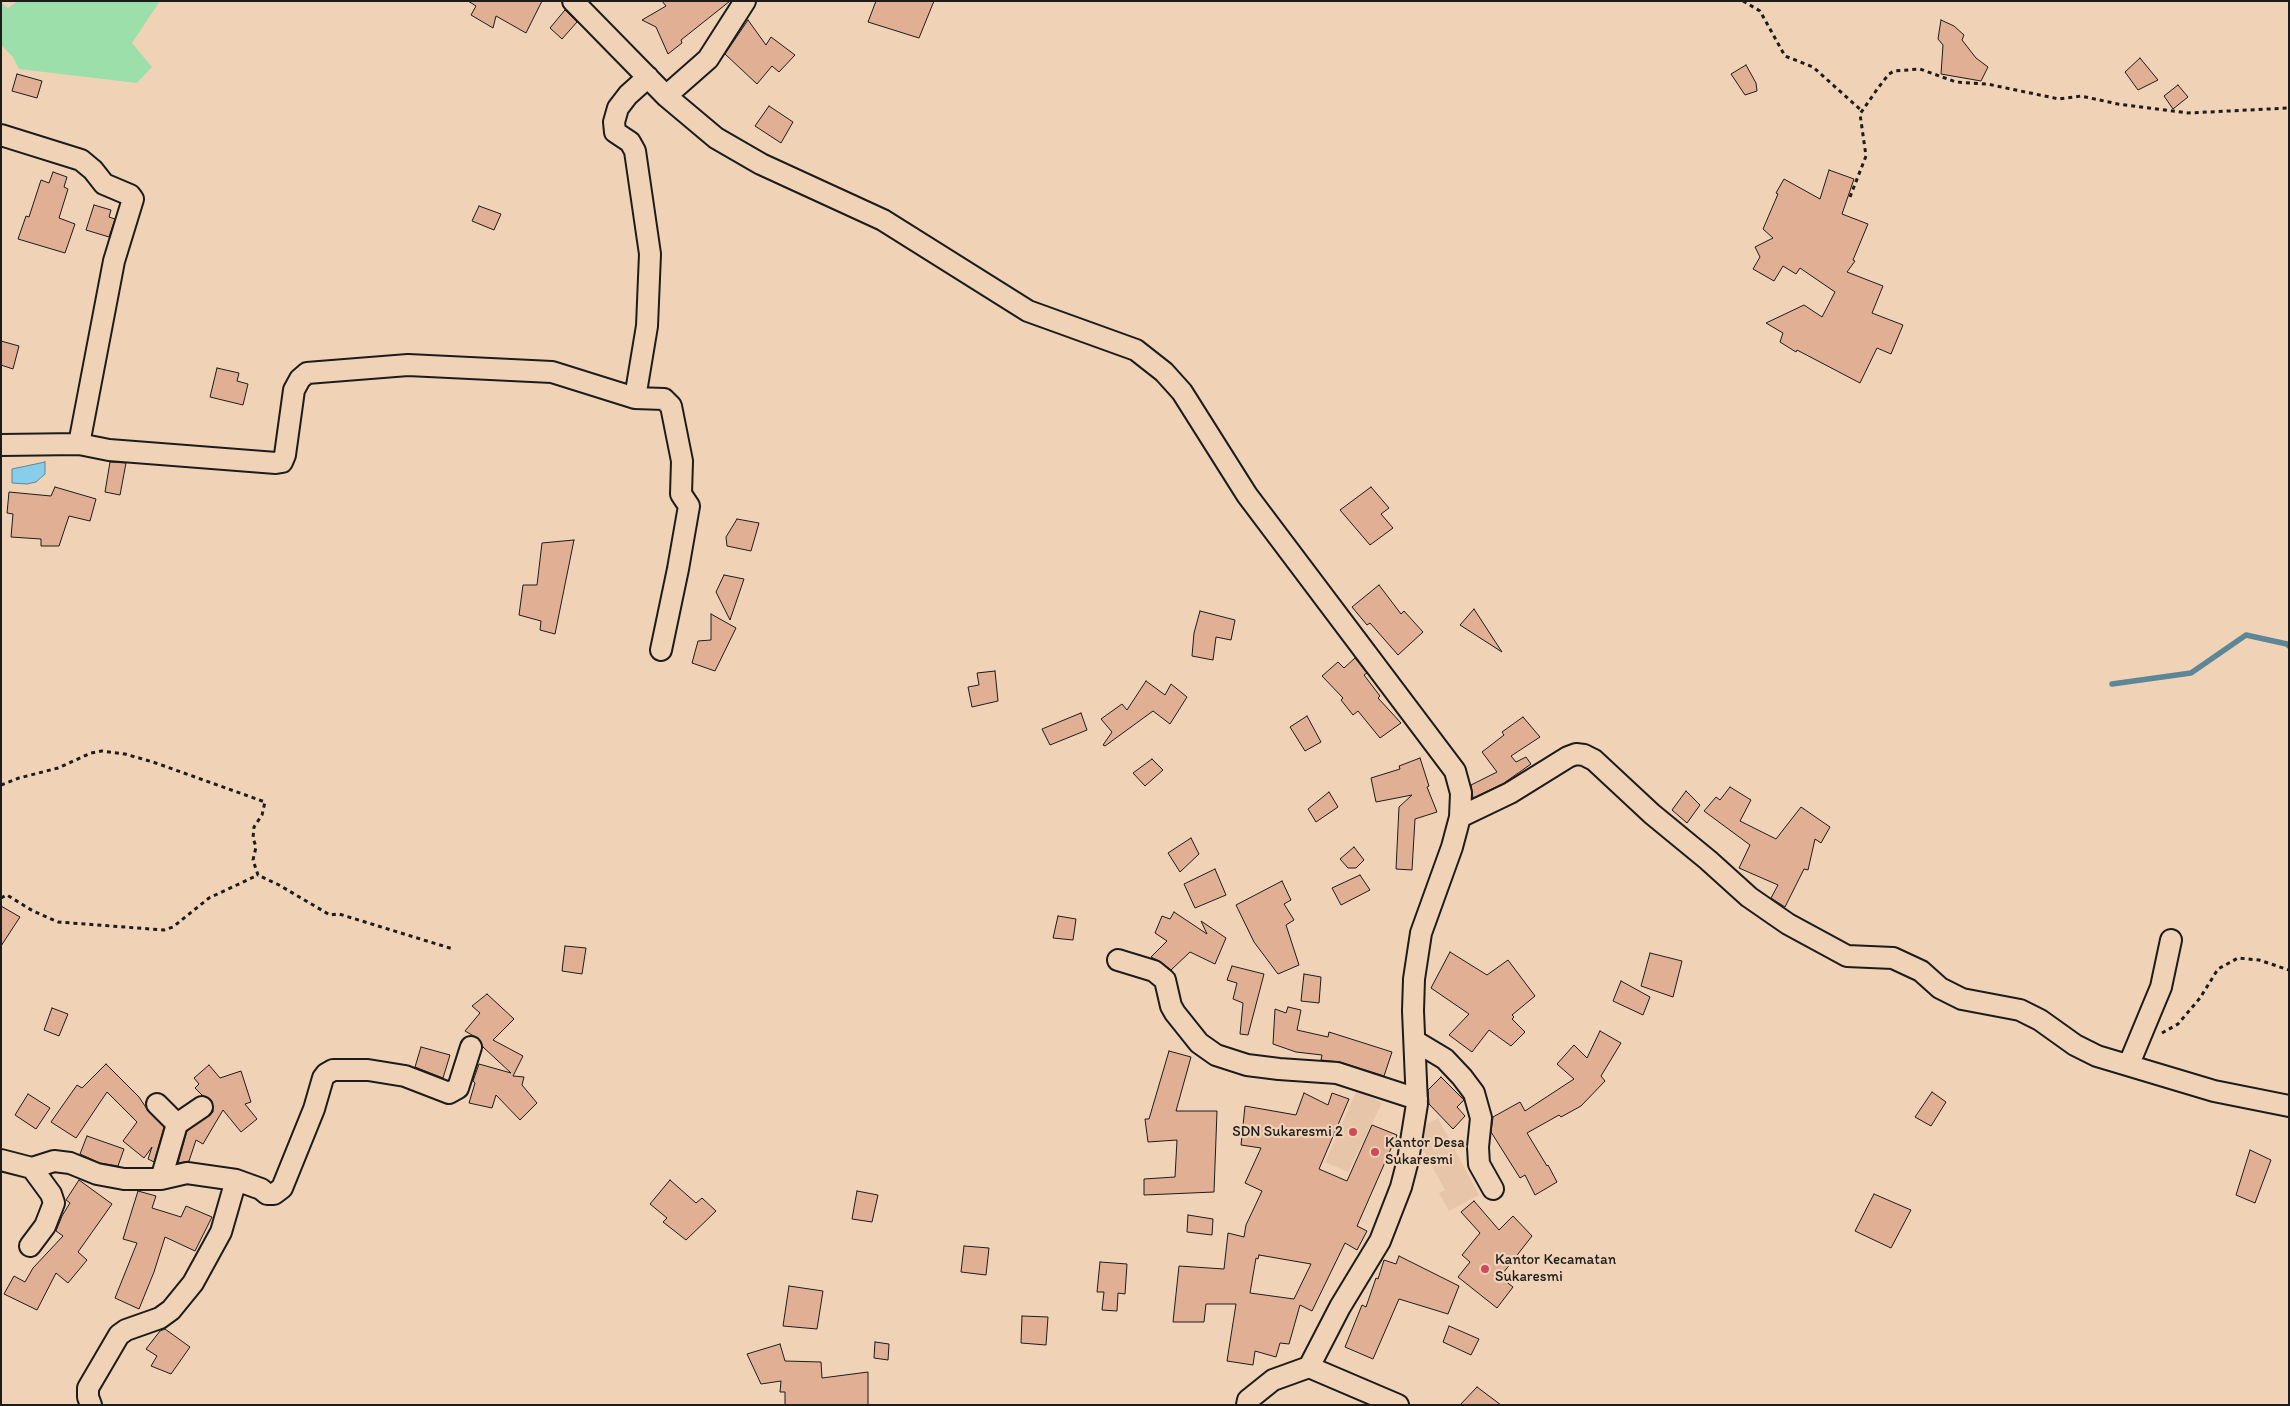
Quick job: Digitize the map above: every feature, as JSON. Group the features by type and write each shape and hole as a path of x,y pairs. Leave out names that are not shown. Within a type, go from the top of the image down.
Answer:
{"street":[{"path":"573,1 666,96 716,138 761,164 883,220 1028,311 1136,350 1164,372 1182,392 1247,495 1455,771 1461,793 1460,817 1452,847 1421,933 1414,979 1414,1041 1417,1099 1408,1160 1401,1187 1383,1232 1340,1306 1309,1367"},
{"path":"666,96 708,59 745,1"},
{"path":"635,398 647,326 650,254 635,151 630,142 615,132 614,122 618,108 628,94 648,77"},
{"path":"1,135 81,160 93,170 104,184 133,198 114,261 79,444"},
{"path":"1,445 79,444 151,453 282,462 286,455 294,390 300,379 307,373 408,365 552,372 635,398 664,399 671,406 682,461 681,494 688,506 678,569 661,650"},
{"path":"1460,817 1510,793 1568,757 1576,754 1584,755 1594,760 1652,814 1749,897 1788,924 1847,956 1893,958 1921,971 1940,988 1962,999 2020,1010 2097,1056 2129,1064 2214,1091 2289,1106"},
{"path":"2129,1064 2161,987 2171,940"},
{"path":"1118,960 1154,971 1165,980 1171,1006 1175,1013 1199,1043 1210,1052 1247,1065 1346,1075 1417,1099"},
{"path":"1414,1041 1445,1059 1462,1077 1474,1094 1481,1118 1478,1147 1479,1164 1493,1189"},
{"path":"2,1163 32,1168 54,1161 70,1163 97,1174 124,1179 161,1179 187,1173 236,1180 261,1189 267,1194 274,1194 282,1188 326,1074 333,1070 368,1070 405,1076 449,1093 458,1088 471,1047"},
{"path":"157,1104 177,1124"},
{"path":"161,1179 177,1124 202,1107"},
{"path":"30,1246 45,1226 54,1203 51,1194 32,1168"},
{"path":"91,1405 88,1397 88,1388 119,1335 126,1330 160,1318 171,1310 193,1283 221,1232 236,1180"},
{"path":"1247,1405 1248,1400 1273,1380 1309,1367 1398,1405"}],"path":[{"path":"1743,1 1760,11 1785,56 1813,67 1862,110"},
{"path":"1850,197 1866,156 1860,120 1862,110 1889,74 1907,69 1920,69 1956,82 1987,84 2059,99 2081,96 2118,104 2188,113 2289,108"},
{"path":"1,785 19,778 58,768 91,753 102,751 125,754 153,762 265,802 253,832 256,847 253,860 258,876"},
{"path":"1,898 8,895 33,911 58,922 164,930 173,927 209,898 258,876 279,885 330,914 339,914 453,949"},
{"path":"2141,1037 2153,1039 2178,1024 2200,998 2218,969 2238,958 2259,960 2289,970"}],"shaded area":[{"name":"SDN Sukaresmi 2","path":"1357,1090 1382,1103 1348,1172 1325,1162"},
{"path":"1438,1118 1479,1195 1449,1211 1439,1193 1445,1190 1413,1131"}],"green space":[{"path":"18,1 160,1 132,43 152,67 137,83 19,69 13,57 1,45 1,3 8,8"}],"water":[{"path":"45,462 45,474 36,482 27,484 12,483 12,469"}],"building":[{"path":"468,1 542,1 526,33 496,16 493,28 471,15 476,6"},
{"path":"662,1 730,1 681,40 682,43 668,54 656,27 642,20 666,6"},
{"path":"876,1 934,1 919,38 868,22"},
{"path":"565,10 577,22 562,39 550,28"},
{"path":"748,20 766,45 771,37 795,55 779,72 772,66 757,84 725,54"},
{"path":"1941,20 1954,26 1964,35 1962,40 1976,58 1988,67 1981,81 1941,74 1943,45 1938,39"},
{"path":"2140,58 2158,80 2138,90 2125,72"},
{"path":"1746,65 1756,83 1757,91 1745,95 1731,74"},
{"path":"17,74 42,81 37,98 12,91"},
{"path":"2178,85 2188,97 2173,109 2164,96"},
{"path":"769,106 793,122 781,143 755,126"},
{"path":"1829,170 1854,179 1842,214 1868,224 1853,260 1855,261 1847,272 1883,286 1872,313 1903,325 1891,354 1877,348 1860,383 1797,350 1796,352 1780,342 1783,333 1766,323 1804,305 1822,317 1835,292 1800,268 1796,274 1783,266 1774,281 1753,269 1760,257 1755,247 1773,238 1763,229 1778,194 1776,193 1784,179 1820,199"},
{"path":"53,172 67,177 64,187 68,189 59,218 75,224 65,253 18,239 26,216 29,217 41,180 49,183"},
{"path":"94,205 111,210 109,217 115,219 109,237 86,230"},
{"path":"479,206 501,214 494,230 472,221"},
{"path":"1,341 19,346 13,369 1,365"},
{"path":"217,368 239,373 237,381 248,384 243,405 210,397"},
{"path":"110,462 126,463 120,495 105,492"},
{"path":"55,487 96,499 90,521 69,516 59,546 41,546 41,539 11,537 13,514 7,513 9,492 51,496"},
{"path":"1371,487 1389,508 1381,514 1393,528 1370,545 1340,510"},
{"path":"737,519 759,523 751,551 727,546 726,537"},
{"path":"574,540 555,634 540,630 541,621 519,615 523,585 537,585 542,543"},
{"path":"724,575 744,579 730,620 716,592"},
{"path":"1379,585 1401,614 1404,611 1423,632 1398,655 1370,623 1367,625 1352,607"},
{"path":"1474,609 1502,652 1460,625"},
{"path":"1200,611 1235,620 1231,640 1216,637 1213,660 1192,656 1194,633"},
{"path":"711,614 736,628 715,671 692,663 698,641 711,640"},
{"path":"1355,658 1367,673 1364,675 1380,696 1378,698 1401,723 1380,738 1358,711 1353,715 1341,700 1343,698 1322,676 1338,662 1344,668"},
{"path":"995,671 998,701 972,707 968,687 979,685 977,673"},
{"path":"1146,681 1165,695 1171,684 1187,697 1170,724 1153,711 1105,746 1103,745 1112,732 1101,719 1122,704 1127,710"},
{"path":"1081,713 1087,730 1050,745 1042,729"},
{"path":"1307,716 1321,742 1305,751 1290,727"},
{"path":"1523,717 1540,737 1511,756 1516,762 1526,757 1531,764 1504,783 1473,798 1471,785 1497,772 1482,752 1504,735 1502,732"},
{"path":"1420,758 1429,786 1427,787 1437,812 1415,819 1412,870 1396,869 1399,807 1412,795 1376,802 1371,778 1400,769 1399,766"},
{"path":"1152,759 1163,770 1145,786 1133,773"},
{"path":"1730,787 1751,800 1740,821 1776,839 1801,807 1830,827 1821,843 1815,839 1808,870 1804,869 1785,907 1771,898 1778,885 1739,868 1750,845 1704,811 1716,797 1720,800"},
{"path":"1686,791 1700,805 1687,823 1672,810"},
{"path":"1329,792 1338,807 1316,822 1308,809"},
{"path":"1191,838 1199,854 1180,872 1168,853"},
{"path":"1354,847 1364,860 1356,868 1348,868 1340,859"},
{"path":"1215,869 1226,895 1195,908 1184,884"},
{"path":"1360,875 1370,890 1341,905 1332,888"},
{"path":"1282,881 1291,900 1284,904 1294,920 1286,925 1299,965 1278,974 1254,942 1236,905"},
{"path":"1,906 20,917 1,946"},
{"path":"1174,912 1207,934 1201,921 1226,938 1215,964 1190,952 1171,970 1151,957 1167,941 1155,933 1162,916 1170,919"},
{"path":"1058,916 1076,919 1073,940 1053,938"},
{"path":"565,946 586,948 582,974 562,971"},
{"path":"1450,952 1487,975 1508,960 1535,996 1512,1015 1514,1017 1512,1019 1525,1032 1511,1046 1489,1030 1472,1052 1449,1035 1469,1014 1431,988"},
{"path":"1650,953 1682,961 1673,997 1641,986"},
{"path":"1232,966 1264,974 1248,1035 1240,1034 1243,1003 1233,999 1237,983 1227,980"},
{"path":"1304,974 1321,977 1319,1003 1301,1001"},
{"path":"1621,981 1650,997 1643,1015 1613,1001"},
{"path":"487,994 514,1019 493,1040 523,1056 513,1076 524,1077 522,1085 537,1103 520,1120 496,1095 492,1108 469,1103 475,1083 473,1081 479,1064 511,1073 483,1047 479,1039 465,1031 480,1013 472,1006"},
{"path":"1288,1007 1301,1010 1297,1030 1328,1037 1329,1032 1392,1052 1384,1076 1340,1062 1321,1060 1322,1055 1296,1052 1273,1044 1275,1009 1286,1013"},
{"path":"52,1008 68,1014 59,1036 44,1030"},
{"path":"1600,1031 1621,1043 1601,1076 1605,1081 1581,1106 1561,1117 1559,1115 1527,1133 1557,1182 1535,1195 1525,1175 1520,1178 1491,1132 1493,1117 1520,1102 1525,1111 1574,1079 1557,1064 1574,1045 1587,1058"},
{"path":"421,1047 450,1055 443,1078 415,1067"},
{"path":"1169,1051 1191,1057 1176,1111 1217,1111 1214,1192 1144,1195 1144,1179 1175,1177 1177,1140 1148,1142 1145,1119 1149,1119"},
{"path":"106,1064 139,1097 149,1112 164,1127 154,1162 148,1159 152,1147 144,1158 123,1141 137,1122 107,1092 76,1138 51,1122 77,1085 82,1088"},
{"path":"209,1065 220,1078 241,1071 251,1102 245,1104 257,1119 241,1132 223,1110 203,1144 196,1140 189,1161 178,1163 187,1131 213,1112 212,1101 195,1088 199,1084 194,1078"},
{"path":"1441,1077 1464,1100 1457,1107 1465,1116 1453,1129 1429,1104 1428,1090"},
{"path":"1932,1092 1946,1102 1931,1126 1915,1117"},
{"path":"1304,1093 1328,1105 1332,1093 1349,1099 1319,1169 1347,1181 1372,1125 1397,1135 1357,1226 1367,1231 1357,1250 1345,1243 1312,1311 1300,1305 1289,1344 1280,1343 1276,1357 1255,1351 1253,1365 1227,1361 1236,1304 1206,1304 1204,1322 1173,1322 1179,1266 1224,1269 1228,1233 1244,1237 1246,1225 1262,1191 1245,1183 1261,1148 1241,1145 1245,1106 1296,1115","holes":["1259,1255 1311,1264 1294,1299 1250,1293 1256,1258 1258,1259"]},
{"path":"28,1094 50,1108 36,1129 15,1115"},
{"path":"87,1136 124,1149 118,1166 100,1163 80,1154"},
{"path":"2250,1150 2271,1160 2255,1203 2236,1195"},
{"path":"79,1180 112,1204 78,1252 87,1260 68,1283 56,1273 37,1310 4,1294 14,1276 25,1282 33,1268 63,1236 56,1231 70,1203 66,1200"},
{"path":"670,1180 696,1203 702,1198 716,1211 686,1240 663,1222 667,1218 650,1204"},
{"path":"138,1191 156,1196 152,1208 181,1217 186,1206 212,1217 195,1251 165,1237 154,1272 139,1309 115,1298 137,1243 123,1239"},
{"path":"857,1191 878,1195 872,1222 852,1219"},
{"path":"1874,1194 1911,1210 1891,1248 1855,1231"},
{"name":"Kantor Kecamatan Sukaresmi","path":"1474,1201 1499,1230 1513,1216 1532,1236 1500,1277 1513,1287 1497,1308 1458,1277 1470,1262 1462,1255 1480,1233 1461,1212"},
{"path":"1188,1215 1213,1219 1212,1235 1187,1232"},
{"path":"964,1246 989,1248 986,1275 961,1272"},
{"path":"1399,1256 1459,1286 1448,1314 1399,1299 1373,1359 1345,1347 1362,1305 1366,1307 1384,1260 1396,1264"},
{"path":"1100,1262 1127,1264 1125,1294 1118,1293 1117,1311 1102,1310 1104,1292 1097,1292"},
{"path":"789,1286 823,1291 817,1329 783,1326"},
{"path":"1022,1316 1048,1317 1046,1345 1021,1343"},
{"path":"1449,1326 1479,1339 1471,1355 1443,1342"},
{"path":"165,1329 190,1347 171,1374 151,1366 157,1356 146,1349 160,1331"},
{"path":"875,1342 889,1344 888,1360 874,1358"},
{"path":"780,1344 785,1361 821,1362 822,1378 868,1372 868,1405 785,1405 785,1392 780,1392 781,1381 761,1384 747,1354"},
{"path":"1477,1387 1501,1405 1460,1405"}],"waterway":[{"path":"2112,684 2191,673 2246,635 2289,646"}],"place":[{"name":"SDN Sukaresmi 2","path":"1353,1132"},
{"name":"Kantor Desa Sukaresmi","path":"1375,1152"},
{"name":"Kantor Kecamatan Sukaresmi","path":"1485,1269"}]}
